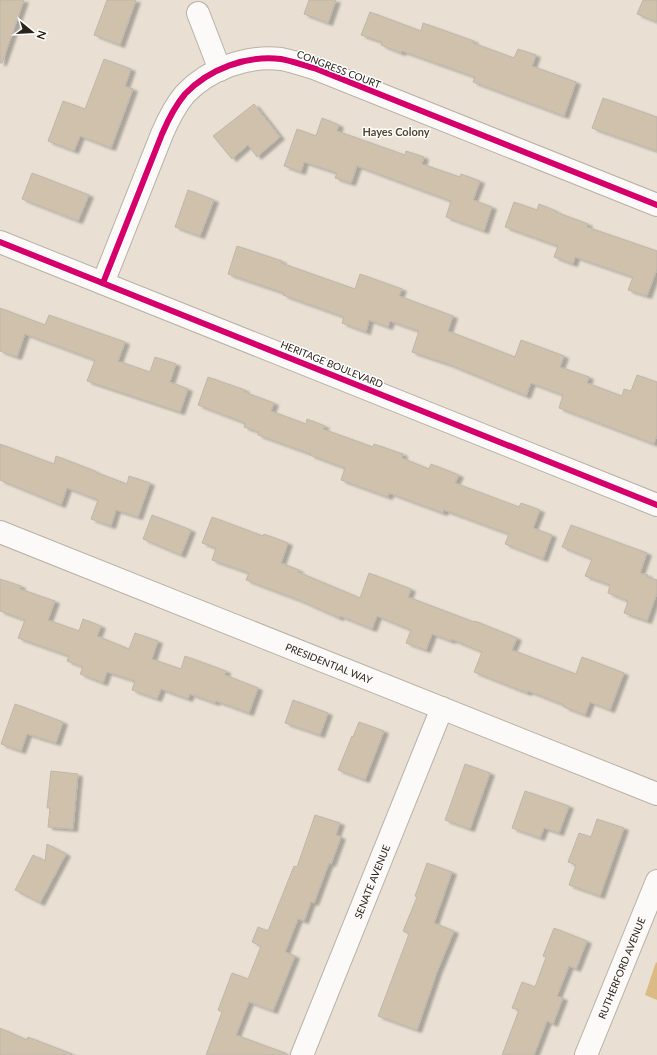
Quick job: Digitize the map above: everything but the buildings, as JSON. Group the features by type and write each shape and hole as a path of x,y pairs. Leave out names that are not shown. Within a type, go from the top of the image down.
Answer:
{"street":[{"path":"198,13 220,70"},
{"name":"CONGRESS COURT","path":"103,283 171,113 185,95 199,82 220,70 237,63 257,59 289,60 314,68 657,205"},
{"name":"HERITAGE BOULEVARD","path":"0,242 657,505"},
{"name":"PRESIDENTIAL WAY","path":"0,532 657,794"},
{"name":"SENATE AVENUE","path":"302,1055 442,708"},
{"name":"RUTHERFORD AVENUE","path":"586,1055 657,881"}],"shaded area":[{"path":"656,962 657,963 657,1000 645,995"}],"cycle path":[{"path":"103,283 162,134 178,103 185,94 205,77 229,66 255,59 281,59 314,68 657,205"},
{"path":"0,242 657,505"}],"district":[{"name":"Hayes Colony","path":"396,132"}]}
